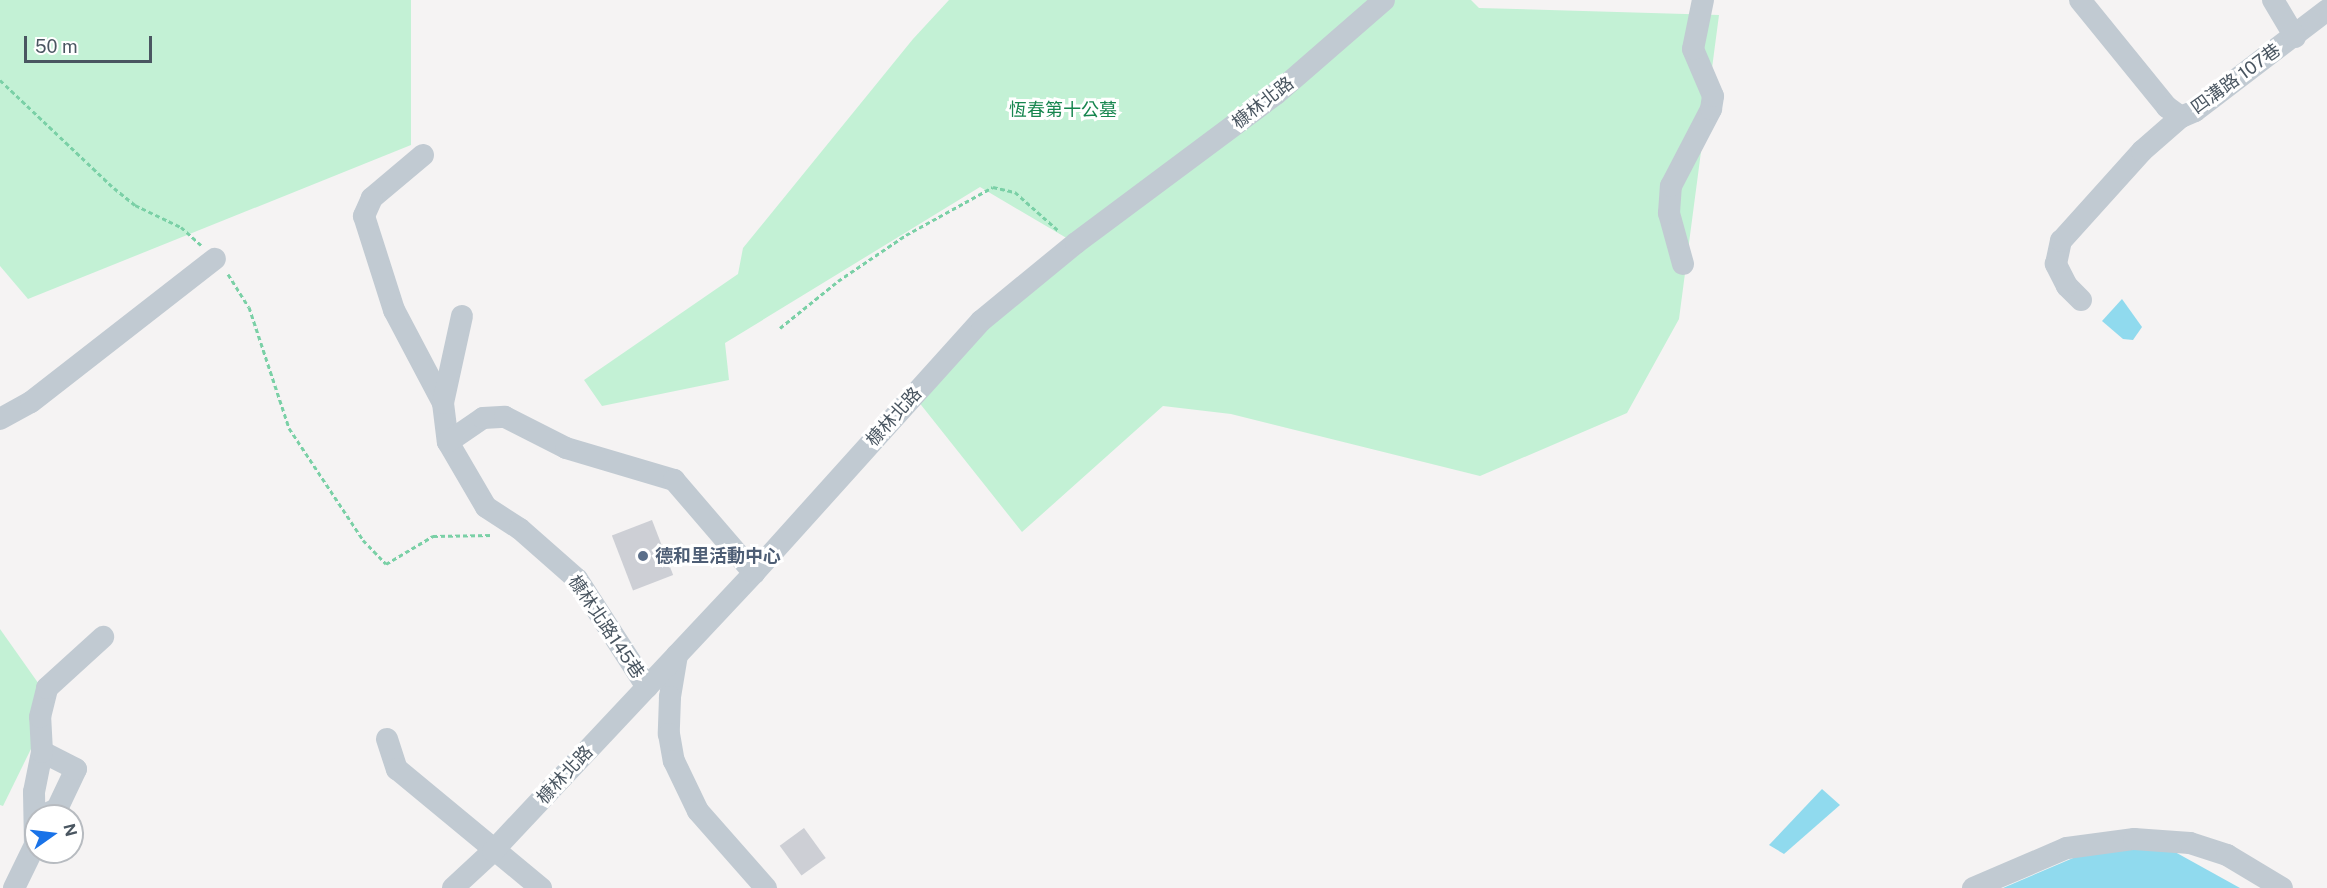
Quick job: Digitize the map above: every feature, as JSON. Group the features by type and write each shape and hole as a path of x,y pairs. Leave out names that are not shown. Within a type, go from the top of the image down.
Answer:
{"street":[{"name":"槺林北路","path":"453,888 493,851 754,573 981,321 1076,243 1276,94 1384,0"},
{"path":"1683,264 1669,213 1671,186 1710,109 1713,96 1693,49 1703,0"},
{"name":"四溝路 107巷","path":"2080,0 2167,107 2181,117 2194,111 2295,37 2327,10"},
{"path":"2273,0 2295,37"},
{"path":"2081,300 2067,286 2056,264 2061,241 2142,151 2181,117"},
{"name":"槺林北路145巷","path":"423,155 372,198 364,216 394,310 443,403 448,442 486,507 520,529 577,579 647,687"},
{"path":"0,419 31,402 215,259"},
{"path":"443,403 462,316"},
{"path":"448,442 483,418 505,417 566,448 674,480 754,573"},
{"path":"36,804 34,792 42,752 40,717 47,688 104,636"},
{"path":"677,655 670,697 669,734 674,761 698,811 766,888"},
{"path":"387,739 397,769 493,851 541,888"},
{"path":"42,752 76,769 59,804"},
{"path":"1973,888 2067,848 2134,839 2190,843 2227,855 2282,888"},
{"path":"14,888 25,864"}],"path":[{"path":"0,80 114,188 135,205 181,227 215,259 249,307 289,428 363,540 386,564 433,536 499,535 520,529"},
{"path":"780,328 838,281 906,235 993,187 1015,192 1076,243"}],"green space":[{"path":"0,0 411,0 411,145 28,299 0,266"},
{"name":"恆春第十公墓","path":"949,0 1471,0 1479,8 1719,15 1679,319 1627,413 1480,476 1231,414 1163,406 1022,532 914,396 1075,243 980,187 725,343 729,380 602,406 584,380 738,274 743,248 913,39"},
{"path":"0,629 53,704 3,806 0,805"}],"water":[{"path":"2122,299 2142,327 2133,340 2123,339 2102,321"},
{"path":"1822,789 1840,805 1784,854 1769,845"},
{"path":"2099,847 2175,852 2240,888 2003,888"}],"building":[{"name":"德和里活動中心","path":"652,520 673,575 633,590 612,535"},
{"path":"804,828 826,858 801,876 780,846"}],"place":[{"name":"德和里活動中心","path":"643,556"}]}
